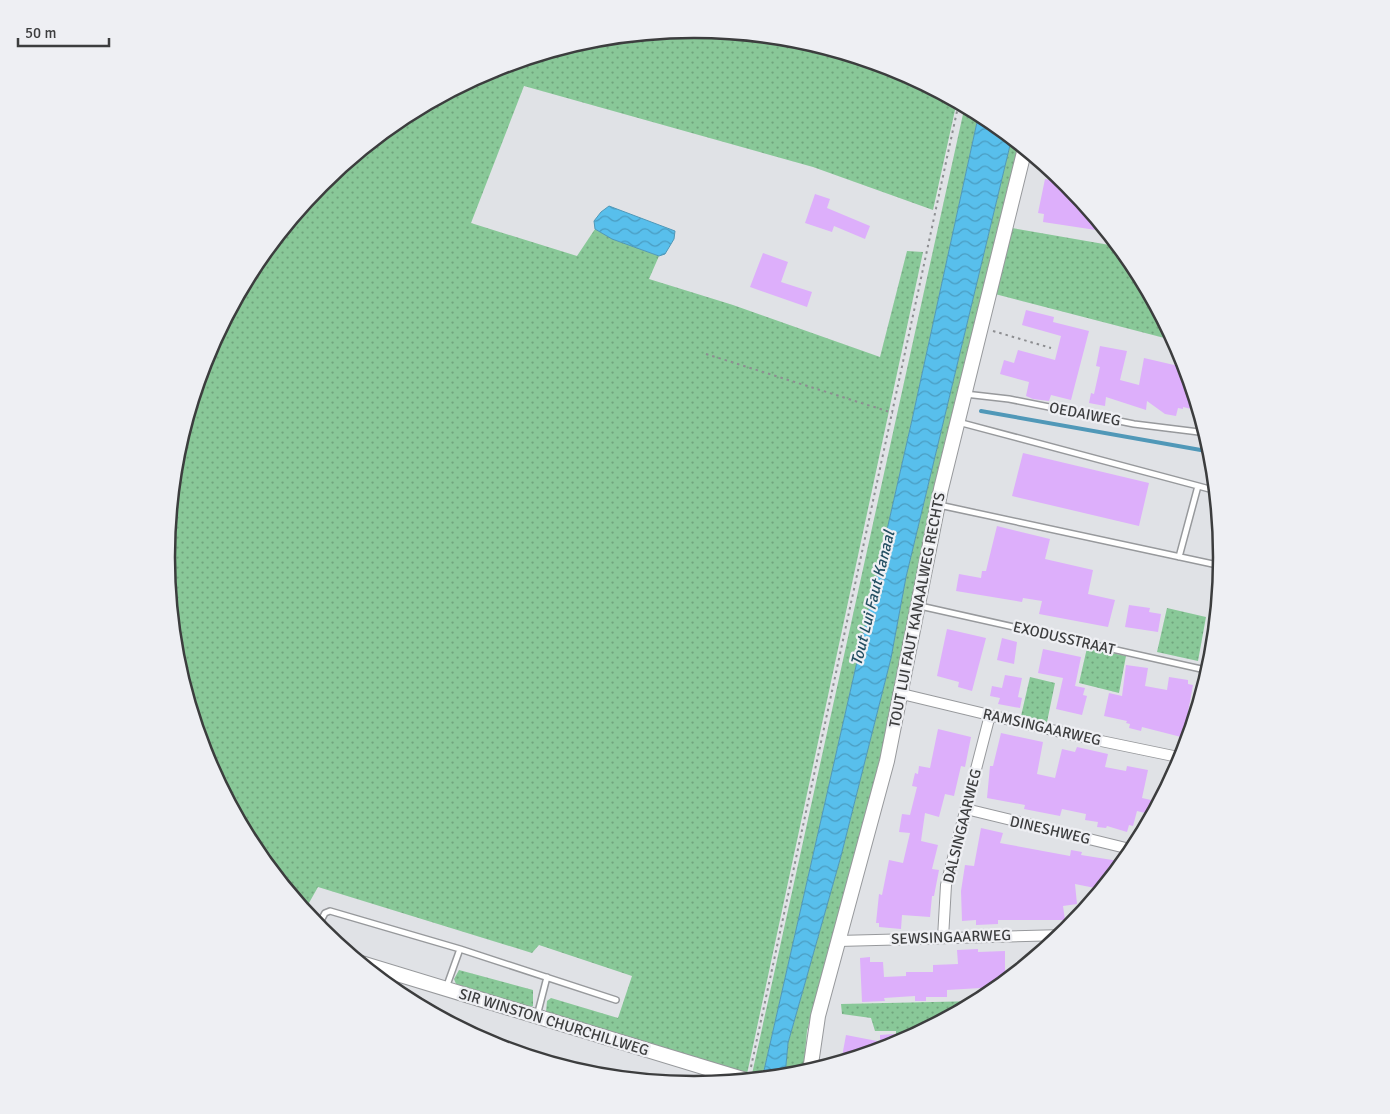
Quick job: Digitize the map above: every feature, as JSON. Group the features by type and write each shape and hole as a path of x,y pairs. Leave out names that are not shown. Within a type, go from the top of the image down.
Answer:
{"street":[{"name":"TOUT LUI FAUT KANAALWEG RECHTS","path":"811,1063 818,1016 887,761 902,694 938,504 1023,155"},
{"name":"RAMSINGAARWEG","path":"902,694 1175,756"},
{"name":"DALSINGAARWEG","path":"942,938 946,885 990,715"},
{"name":"DINESHWEG","path":"966,809 1126,848"},
{"name":"SEWSINGAARWEG","path":"838,941 1051,935"},
{"name":"SIR WINSTON CHURCHILLWEG","path":"381,971 733,1075"}],"lane":[{"name":"OEDAIWEG","path":"964,394 1009,399 1134,424 1199,432"},
{"path":"957,422 1210,489"},
{"path":"1179,557 1198,486"},
{"path":"938,504 1214,564"},
{"name":"EXODUSSTRAAT","path":"919,606 1202,669"},
{"path":"322,918 325,913 330,910 460,949 616,1000"},
{"path":"446,989 460,949"},
{"path":"537,1017 547,977"}],"path":[{"path":"746,1073 893,413 958,109"},
{"path":"981,327 1051,348"},
{"path":"706,354 893,413"}],"green space":[{"path":"695,38 763,42 796,47 862,65 894,77 956,107 933,210 813,167 524,86 471,223 577,256 595,229 613,239 659,256 649,279 733,305 880,357 907,251 923,252 747,1073 546,1012 547,1001 551,998 618,1018 632,976 539,945 532,953 318,887 308,904 263,846 229,787 215,756 203,724 185,658 180,625 175,557 180,489 185,456 203,390 215,358 245,297 263,268 304,214 352,166 406,125 435,107 496,77 528,65 594,47 627,42"},
{"path":"963,112 977,121 912,420 764,1072 752,1073"},
{"path":"1010,144 1017,150 950,427 884,747 807,1031 804,1065 786,1069 788,1043 841,856 891,658 906,577"},
{"path":"1012,228 1110,245 1145,297 1166,338 995,294"},
{"path":"1167,608 1206,617 1198,661 1157,652"},
{"path":"1087,648 1126,656 1119,693 1079,683"},
{"path":"1030,677 1055,683 1047,722 1021,716"},
{"path":"459,970 533,990 533,1006 529,1007 456,984 454,979"},
{"path":"964,1001 925,1023 896,1036 896,1031 875,1031 871,1018 842,1014 841,1004"}],"water":[{"name":"Tout Lui Faut Kanaal","path":"977,121 1010,144 906,577 891,658 841,856 788,1043 786,1069 764,1072 912,420"},
{"path":"609,206 675,231 674,239 665,254 659,256 612,239 595,229 594,221"}],"building":[{"path":"1045,179 1053,181 1086,214 1099,230 1043,222 1044,214 1038,213"},
{"path":"815,194 830,199 827,208 870,226 865,239 834,226 832,232 805,223"},
{"path":"763,253 788,262 781,282 812,292 807,307 750,287"},
{"path":"1026,310 1054,317 1053,322 1089,331 1071,400 1051,395 1049,401 1033,399 1026,396 1029,382 1000,374 1004,360 1014,363 1018,350 1055,360 1061,336 1022,325"},
{"path":"1100,346 1127,351 1120,380 1139,385 1144,358 1178,366 1193,409 1178,408 1176,416 1165,414 1147,401 1146,410 1106,397 1105,406 1089,403 1091,393 1094,394 1100,367 1096,366"},
{"path":"1023,453 1149,483 1139,526 1012,496"},
{"path":"997,526 1050,539 1045,559 1093,570 1088,594 1115,600 1108,627 1039,614 1042,601 1023,598 1022,602 956,591 959,574 981,578 982,571 986,571"},
{"path":"1129,605 1150,608 1149,612 1161,614 1158,632 1125,627"},
{"path":"947,629 986,638 972,691 958,687 959,682 937,676"},
{"path":"1002,638 1017,642 1014,664 997,660"},
{"path":"1043,649 1081,657 1075,686 1085,688 1083,695 1087,696 1082,715 1056,709 1063,678 1038,673"},
{"path":"1126,665 1148,668 1145,686 1167,690 1169,677 1188,680 1188,684 1193,685 1188,712 1190,713 1182,737 1142,727 1141,731 1129,728 1130,724 1126,723 1127,721 1104,716 1109,693 1122,696"},
{"path":"1005,675 1022,678 1018,697 1022,698 1020,708 998,704 1000,698 990,696 992,686 1002,688"},
{"path":"938,729 971,737 965,767 961,766 954,796 945,794 939,817 925,813 921,841 938,845 932,869 939,870 934,896 932,896 930,917 902,915 901,929 879,927 879,923 876,923 879,894 882,895 889,860 903,863 910,833 899,832 902,814 910,815 917,787 912,786 915,773 918,774 919,766 930,768"},
{"path":"1001,733 1043,742 1037,774 1055,778 1062,749 1075,752 1077,747 1108,754 1105,767 1126,771 1127,766 1148,770 1142,798 1154,801 1147,813 1137,811 1133,826 1129,825 1127,832 1107,826 1106,828 1097,827 1098,822 1085,820 1086,814 1062,809 1060,816 1024,809 1025,805 987,798 990,766 993,766"},
{"path":"981,828 1003,833 1000,843 1070,856 1071,850 1082,852 1081,855 1116,861 1095,888 1075,884 1077,904 1063,906 1065,920 998,920 998,924 976,925 976,920 962,921 961,891 965,865 974,866"},
{"path":"978,949 978,952 1005,951 1005,972 1007,972 981,991 981,988 947,990 947,997 926,997 926,1001 915,1001 915,996 884,998 885,1001 862,1002 860,958 870,957 870,962 883,962 884,977 906,976 906,972 933,972 933,965 958,964 957,950"},
{"path":"894,1034 894,1037 880,1042 880,1035"},
{"path":"846,1035 877,1041 877,1044 842,1055"}],"waterway":[{"path":"981,411 1204,451"}]}
